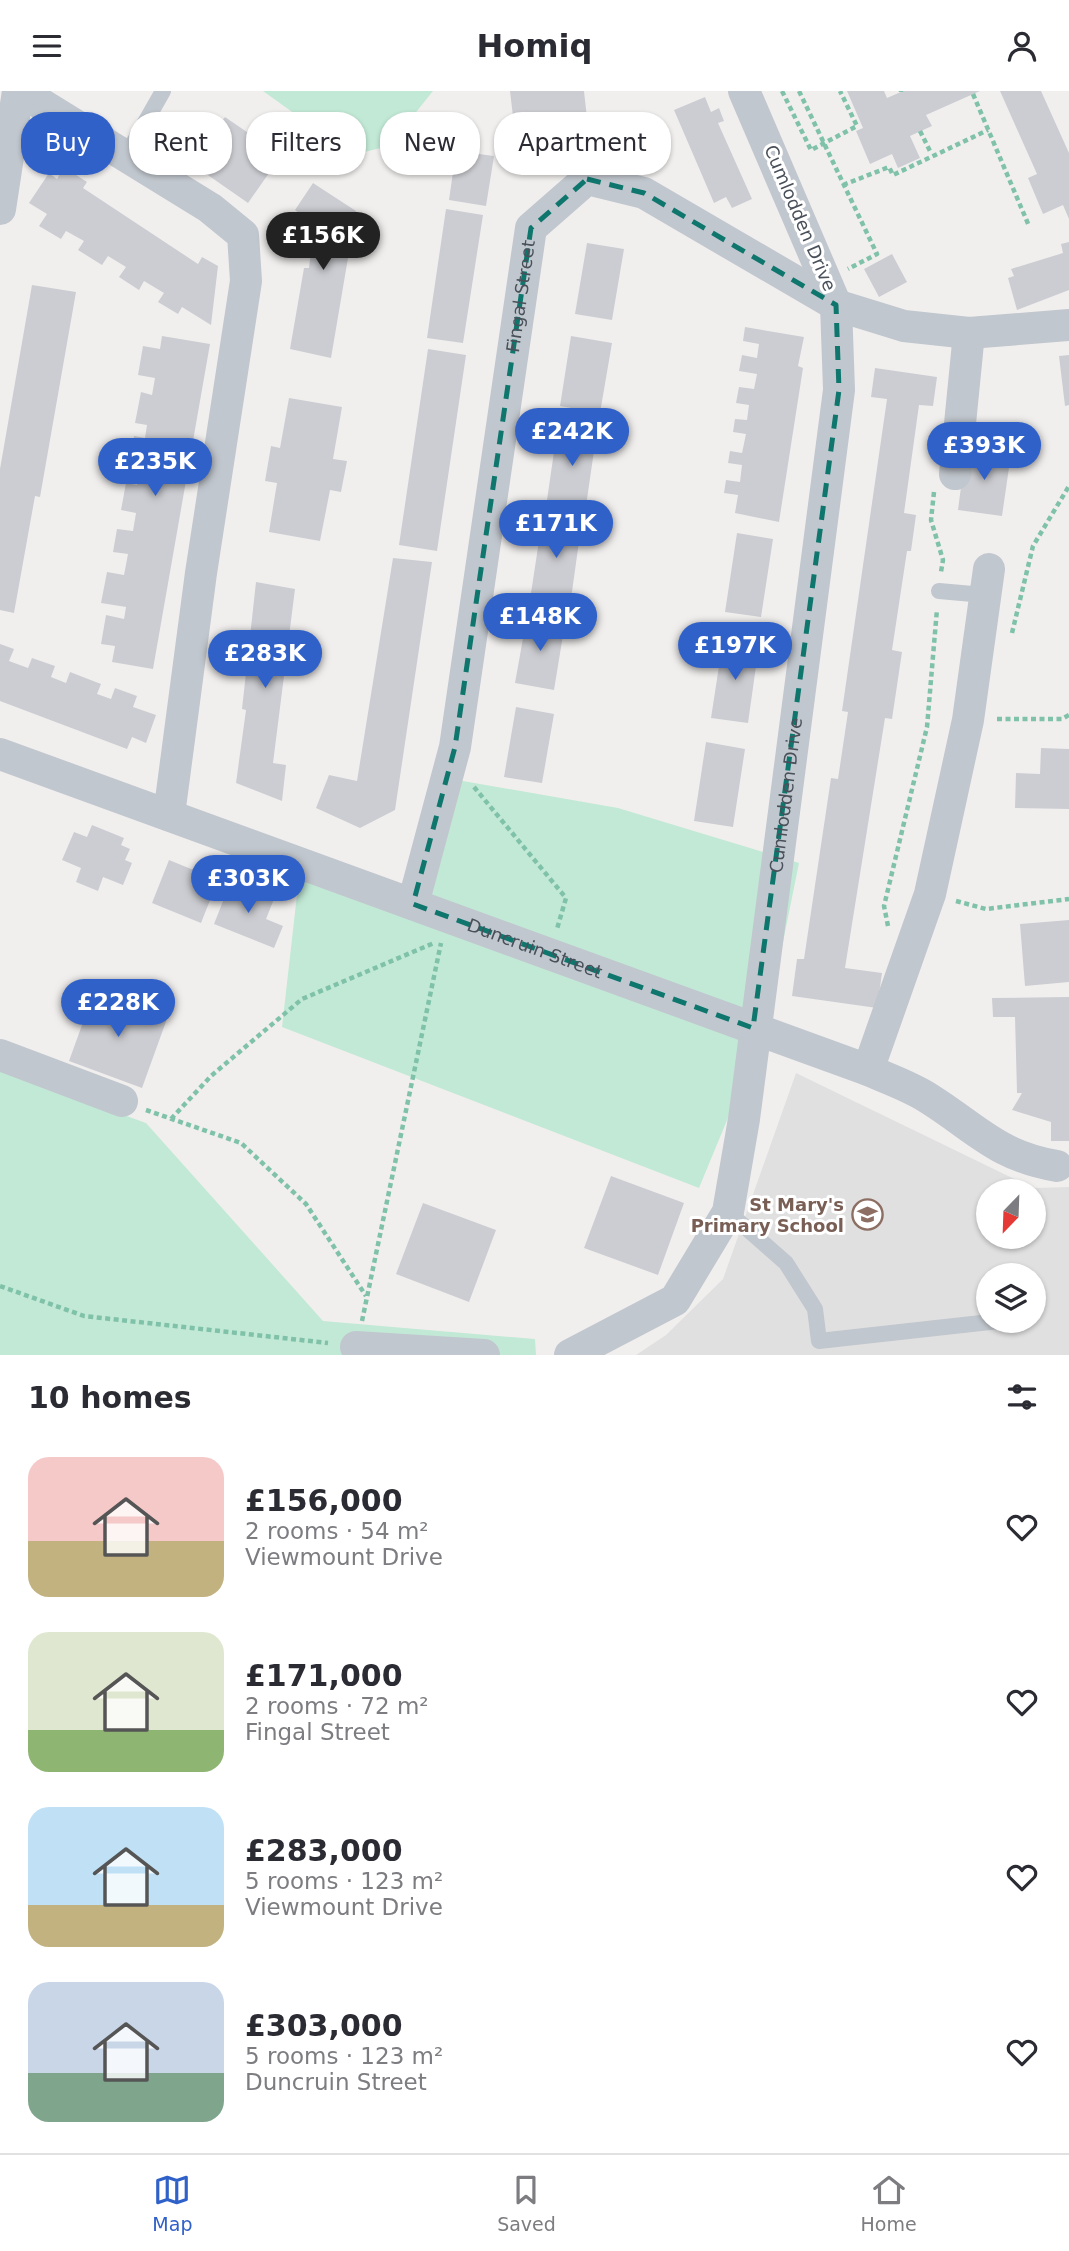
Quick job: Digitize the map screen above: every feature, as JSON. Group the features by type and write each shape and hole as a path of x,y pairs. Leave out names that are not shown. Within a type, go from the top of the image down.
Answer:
{"street":[{"path":"0,209 19,91 210,208 243,235 245,270 169,815"},
{"name":"Cumlodden Drive","path":"570,1355 675,1300 728,1212 744,1119 753,1028 839,390 832,292 744,91"},
{"name":"Fingal Street","path":"413,904 452,758 531,228 587,179 644,193 832,292 904,326 970,333 1069,325"},
{"path":"945,477 970,333"},
{"path":"868,1070 930,894 968,720 987,582"},
{"name":"Duncruin Street","path":"0,754 868,1070 927,1097 993,1145 1020,1157 1057,1166"},
{"path":"0,1055 122,1101"},
{"path":"356,1347 484,1355"}],"lane":[{"path":"126,156 163,91"},
{"path":"939,591 987,582"},
{"path":"728,1212 786,1263 815,1309 819,1341 976,1324"}],"path":[{"path":"782,91 811,150 857,126 840,91"},
{"path":"799,91 877,254 832,292"},
{"path":"973,94 1029,226"},
{"path":"843,185 889,167 893,175 988,130"},
{"path":"920,131 930,151"},
{"path":"889,930 884,906 927,727 943,560 931,520 945,477"},
{"path":"1010,641 1033,546 1069,486"},
{"path":"968,720 1062,719 1069,715"},
{"path":"452,758 566,898 549,954"},
{"path":"986,909 1069,899"},
{"path":"0,1286 83,1316 228,1330 356,1347 441,940 302,999 211,1076 171,1119"},
{"path":"122,1101 241,1143 306,1204 367,1296"}],"highlighted area":[{"path":"587,179 644,193 836,305 839,390 753,1028 413,904 455,747 531,228"}],"shaded area":[{"name":"St Mary's Primary School","path":"796,1073 1014,1179 976,1179 976,1249 1046,1249 1046,1188 1069,1187 1069,1355 636,1355 666,1335 723,1279"}],"green space":[{"path":"263,91 433,91 416,112 380,112 380,148 366,152 366,112 292,112"},
{"path":"440,777 618,808 799,863 766,1026 699,1188 282,1027 299,877 399,915"},
{"path":"0,1070 146,1123 323,1321 535,1339 536,1355 0,1355"}],"building":[{"path":"510,91 584,91 586,112 512,112"},
{"path":"847,91 884,91 887,98 903,91 980,91 926,115 932,126 910,136 920,158 898,168 892,154 870,164 856,131 863,128"},
{"path":"1000,91 1041,91 1069,153 1069,219 1063,205 1043,214 1028,178 1037,174"},
{"path":"705,97 711,112 719,108 724,121 718,123 752,199 732,208 726,197 714,203 674,110"},
{"path":"232,122 246,131 246,175 268,175 248,203 208,175 232,175"},
{"path":"480,154 494,156 486,206 449,200 453,175 480,175"},
{"path":"48,175 57,179 59,175 76,175 87,182 83,188 198,264 202,257 218,266 211,325 182,307 178,314 158,302 164,293 144,281 139,290 119,277 126,267 108,256 102,265 78,250 84,241 66,231 61,239 39,226 47,214 29,203"},
{"path":"313,183 356,211 331,358 290,349 304,268 309,268 314,225 295,210"},
{"path":"446,209 483,215 463,343 427,338"},
{"path":"1069,242 1069,290 1017,310 1008,278 1014,276 1011,269 1063,253 1061,244"},
{"path":"587,243 624,249 612,320 575,314"},
{"path":"892,254 907,282 879,297 864,269"},
{"path":"32,285 76,292 40,497 35,496 14,613 0,610 0,469"},
{"path":"745,327 804,337 798,366 803,368 779,522 735,513 738,495 724,493 726,480 740,482 742,465 728,463 730,451 742,453 746,434 733,432 735,419 747,420 749,405 736,403 739,387 754,389 757,374 739,371 742,355 757,358 759,344 743,341"},
{"path":"162,336 210,344 153,669 112,662 115,646 101,644 106,615 124,619 126,607 101,603 107,572 124,575 128,554 113,552 117,529 133,531 136,513 121,510 126,483 137,485 141,466 130,464 134,436 145,438 147,425 135,423 141,392 152,395 155,378 138,375 143,346 160,349"},
{"path":"571,336 612,343 600,413 560,406"},
{"path":"428,349 466,355 437,551 399,545"},
{"path":"1069,355 1069,405 1065,406 1059,356"},
{"path":"875,368 937,377 933,406 919,405 904,513 916,515 911,551 907,551 892,650 902,652 892,719 885,718 845,968 882,973 877,1008 792,996 797,959 804,959 831,778 838,779 848,712 842,711 887,399 871,397"},
{"path":"289,398 342,407 333,459 347,461 341,492 330,490 320,541 269,532 277,483 265,481 271,446 280,448"},
{"path":"557,431 596,437 586,506 547,500"},
{"path":"966,448 1011,454 1002,516 958,510"},
{"path":"542,521 581,527 571,599 531,593"},
{"path":"737,533 773,539 761,617 725,612"},
{"path":"393,558 432,562 395,810 360,828 316,808 329,775 357,781"},
{"path":"256,582 295,589 273,763 286,765 282,801 236,783 246,710 242,709"},
{"path":"527,616 565,623 554,690 515,683"},
{"path":"723,640 759,645 748,723 711,718"},
{"path":"0,644 14,649 9,661 28,668 32,658 55,666 51,677 66,683 70,672 101,684 97,694 111,699 115,688 137,696 133,707 156,715 146,743 132,737 127,749 0,701"},
{"path":"516,707 554,714 542,783 504,777"},
{"path":"706,742 745,749 733,827 694,821"},
{"path":"1041,748 1069,749 1069,809 1015,808 1016,773 1040,774"},
{"path":"92,825 124,838 121,845 130,849 125,860 132,863 123,885 103,877 98,891 76,882 81,868 62,860 74,832 87,837"},
{"path":"169,860 218,880 201,923 152,903"},
{"path":"231,881 274,899 266,919 283,926 274,948 214,924"},
{"path":"1069,920 1069,982 1025,986 1020,924"},
{"path":"95,989 168,1016 142,1088 69,1061"},
{"path":"1069,997 1069,1141 1051,1141 1051,1122 1012,1110 1022,1093 1017,1093 1015,1017 993,1017 992,998"},
{"path":"611,1176 684,1203 658,1275 584,1248"},
{"path":"423,1203 496,1230 469,1302 396,1274"}],"place":[{"name":"St Mary's Primary School","path":"867,1215"}]}
